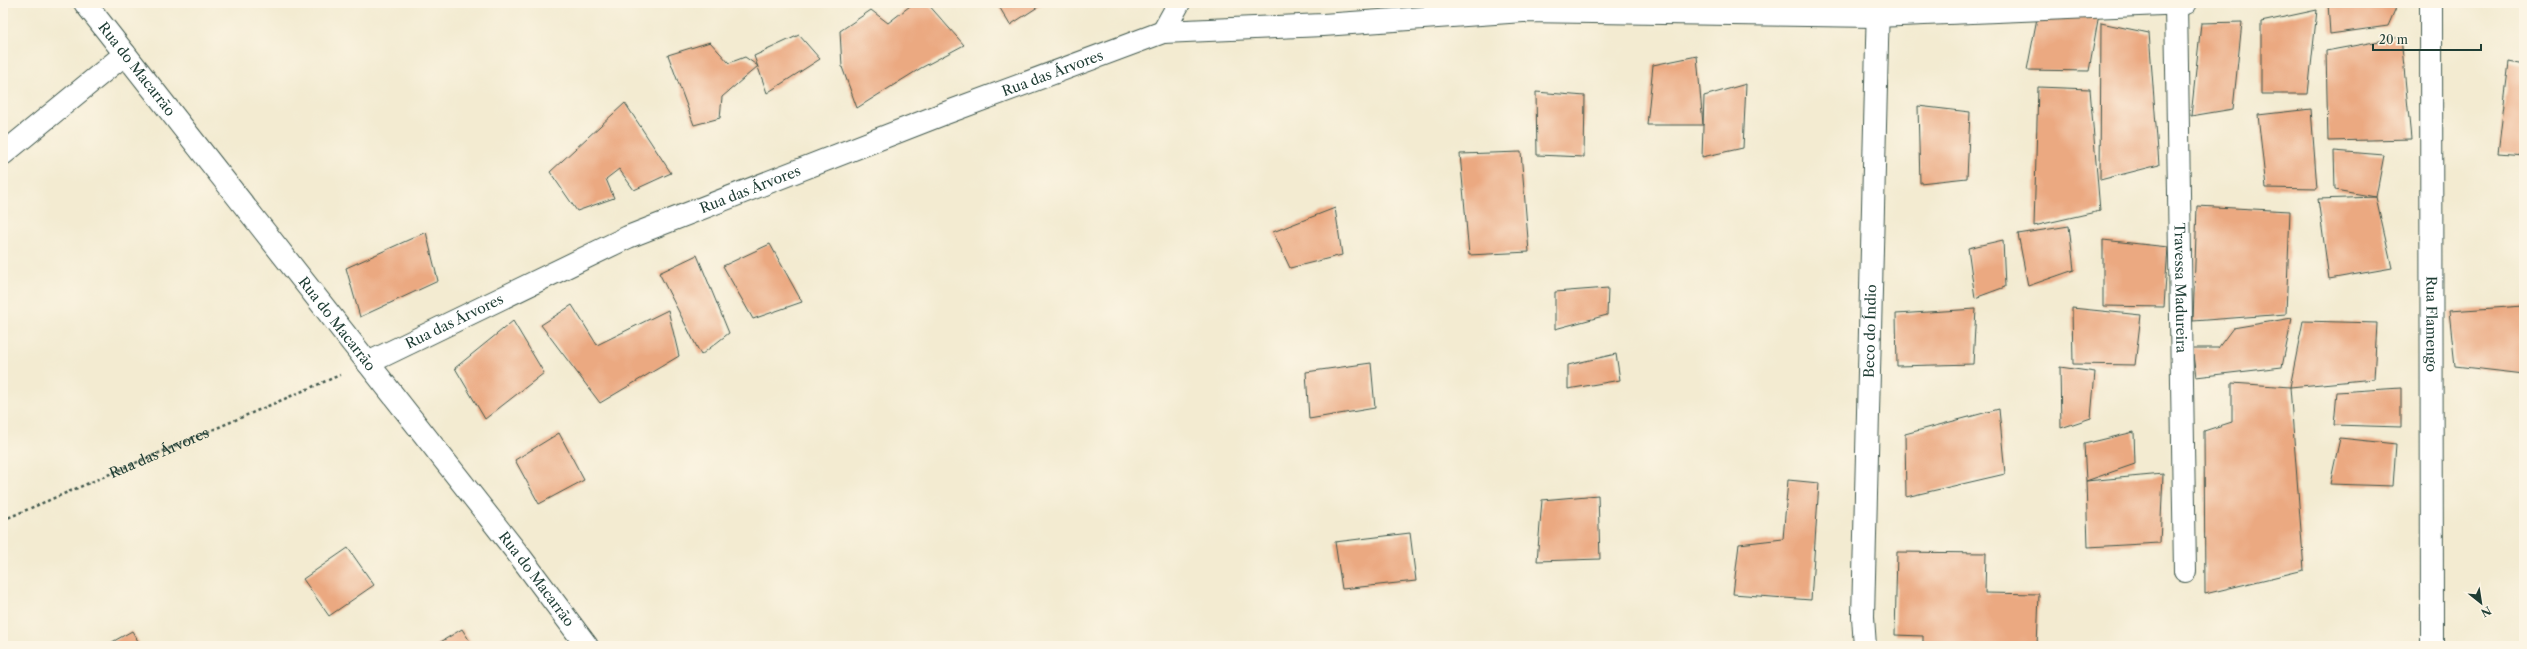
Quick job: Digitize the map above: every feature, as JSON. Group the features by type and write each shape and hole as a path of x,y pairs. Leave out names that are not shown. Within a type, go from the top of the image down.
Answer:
{"street":[{"name":"Rua do Macarrão","path":"85,3 522,559 587,646"},
{"path":"1163,32 1179,3"},
{"name":"Rua Flamengo","path":"2431,3 2432,646"},
{"name":"Rua das Árvores","path":"368,363 628,237 958,108 1163,32 1323,25 1523,11 1877,10 2181,4"},
{"name":"Travessa Madureira","path":"2181,4 2185,571"},
{"name":"Beco do Índio","path":"1865,646 1863,610 1877,10"},
{"path":"3,154 125,54"}],"path":[{"name":"Rua das Árvores","path":"3,520 368,363"}],"building":[{"path":"914,3 927,3 964,45 921,68 857,108 842,67 840,31 871,10 888,23"},
{"path":"997,3 1044,3 1010,25"},
{"path":"2328,3 2398,3 2388,26 2330,34"},
{"path":"2317,10 2308,94 2261,94 2261,22"},
{"path":"2038,13 2099,14 2089,71 2027,70"},
{"path":"2242,22 2233,109 2191,116 2201,23"},
{"path":"2101,23 2149,33 2159,165 2100,180"},
{"path":"799,35 820,59 767,93 754,56"},
{"path":"2401,37 2411,139 2328,141 2326,51"},
{"path":"710,42 729,63 745,57 758,66 722,97 720,118 694,125 668,55"},
{"path":"1697,56 1703,125 1647,125 1653,65"},
{"path":"2509,62 2524,65 2524,155 2498,153"},
{"path":"1746,84 1743,148 1702,157 1704,96"},
{"path":"2038,87 2090,89 2100,211 2034,226"},
{"path":"1536,92 1585,96 1584,157 1537,155"},
{"path":"625,103 671,173 634,190 619,169 606,179 614,198 577,211 550,172"},
{"path":"1918,106 1970,112 1967,178 1920,183"},
{"path":"2311,109 2317,189 2266,188 2258,115"},
{"path":"2334,151 2384,155 2376,197 2335,190"},
{"path":"1521,152 1529,252 1469,255 1460,154"},
{"path":"2376,197 2392,268 2329,279 2318,199"},
{"path":"2197,206 2290,211 2286,314 2193,321"},
{"path":"1335,208 1342,255 1290,268 1273,232"},
{"path":"2069,226 2074,270 2028,286 2018,234"},
{"path":"426,232 438,281 360,317 346,268"},
{"path":"2003,240 2005,287 1975,298 1968,248"},
{"path":"2103,240 2168,247 2164,307 2103,306"},
{"path":"770,244 802,302 753,319 723,266"},
{"path":"697,255 729,333 701,355 659,273"},
{"path":"1608,288 1607,315 1555,329 1555,292"},
{"path":"572,305 597,345 668,310 679,356 600,403 541,325"},
{"path":"2524,306 2524,374 2455,366 2449,311"},
{"path":"2072,308 2141,315 2135,365 2073,364"},
{"path":"1976,309 1973,364 1897,366 1896,314"},
{"path":"2292,318 2282,367 2196,377 2192,348 2218,348 2233,328"},
{"path":"513,321 544,373 485,419 455,368"},
{"path":"2303,321 2377,323 2374,379 2290,387"},
{"path":"1616,354 1620,380 1568,389 1568,365"},
{"path":"1371,363 1375,408 1309,419 1306,372"},
{"path":"2060,367 2095,372 2091,418 2061,428"},
{"path":"2232,383 2290,387 2304,570 2205,594 2204,431 2232,422"},
{"path":"2401,388 2401,427 2334,425 2337,392"},
{"path":"1999,409 2005,474 1906,497 1905,434"},
{"path":"2134,432 2135,464 2086,481 2084,444"},
{"path":"559,433 584,480 539,504 515,460"},
{"path":"2340,438 2396,444 2393,486 2330,484"},
{"path":"2163,474 2160,543 2088,547 2086,481"},
{"path":"1788,480 1819,483 1811,600 1733,594 1739,544 1783,539"},
{"path":"1598,495 1600,559 1537,561 1542,500"},
{"path":"1410,533 1416,581 1342,589 1335,542"},
{"path":"348,548 374,585 329,616 303,579"},
{"path":"1897,552 1986,553 1985,593 2039,594 2037,646 1923,646 1923,636 1895,635"},
{"path":"462,629 473,646 434,646"},
{"path":"132,631 141,646 105,646"}]}
